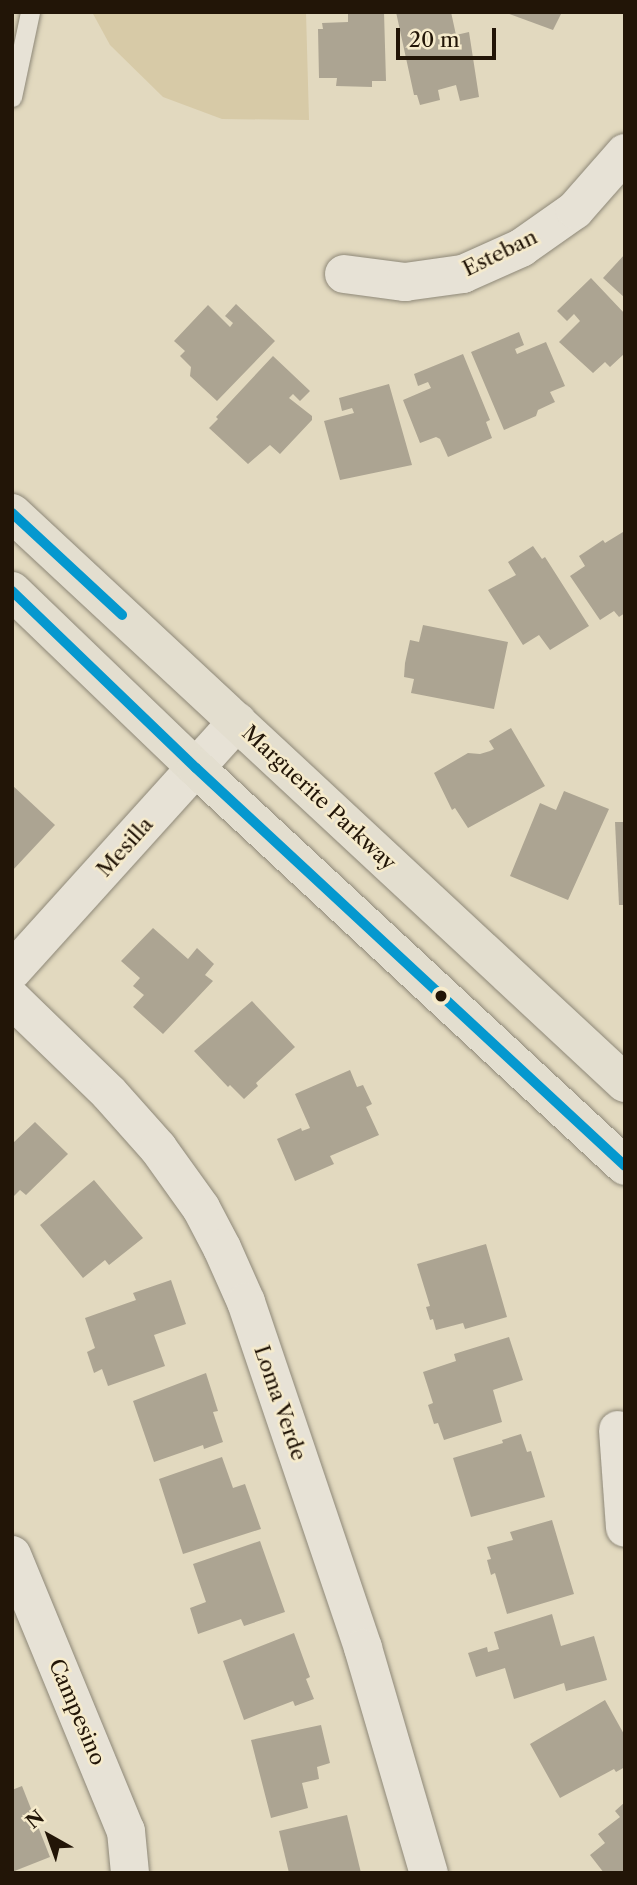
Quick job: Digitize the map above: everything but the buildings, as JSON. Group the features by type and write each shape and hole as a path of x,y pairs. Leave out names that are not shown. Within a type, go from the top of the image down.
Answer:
{"main road":[{"name":"Marguerite Parkway","path":"12,513 625,1083"},
{"path":"12,591 196,768 625,1166"}],"street":[{"name":"Esteban","path":"344,274 405,282 463,274 521,248 575,210 625,153"},
{"name":"Mesilla","path":"12,971 237,722"},
{"name":"Loma Verde","path":"12,999 109,1093 158,1148 201,1208 222,1248 246,1302 363,1647 429,1873"},
{"path":"618,1430 625,1528"},
{"name":"Campesino","path":"12,1555 126,1831 130,1873"}],"lane":[{"path":"12,97 30,12"}],"shaded area":[{"path":"92,12 306,12 309,120 222,119 163,97 110,45"}],"transit line":[{"path":"12,513 122,615"},
{"path":"12,591 196,768 625,1166"}]}
